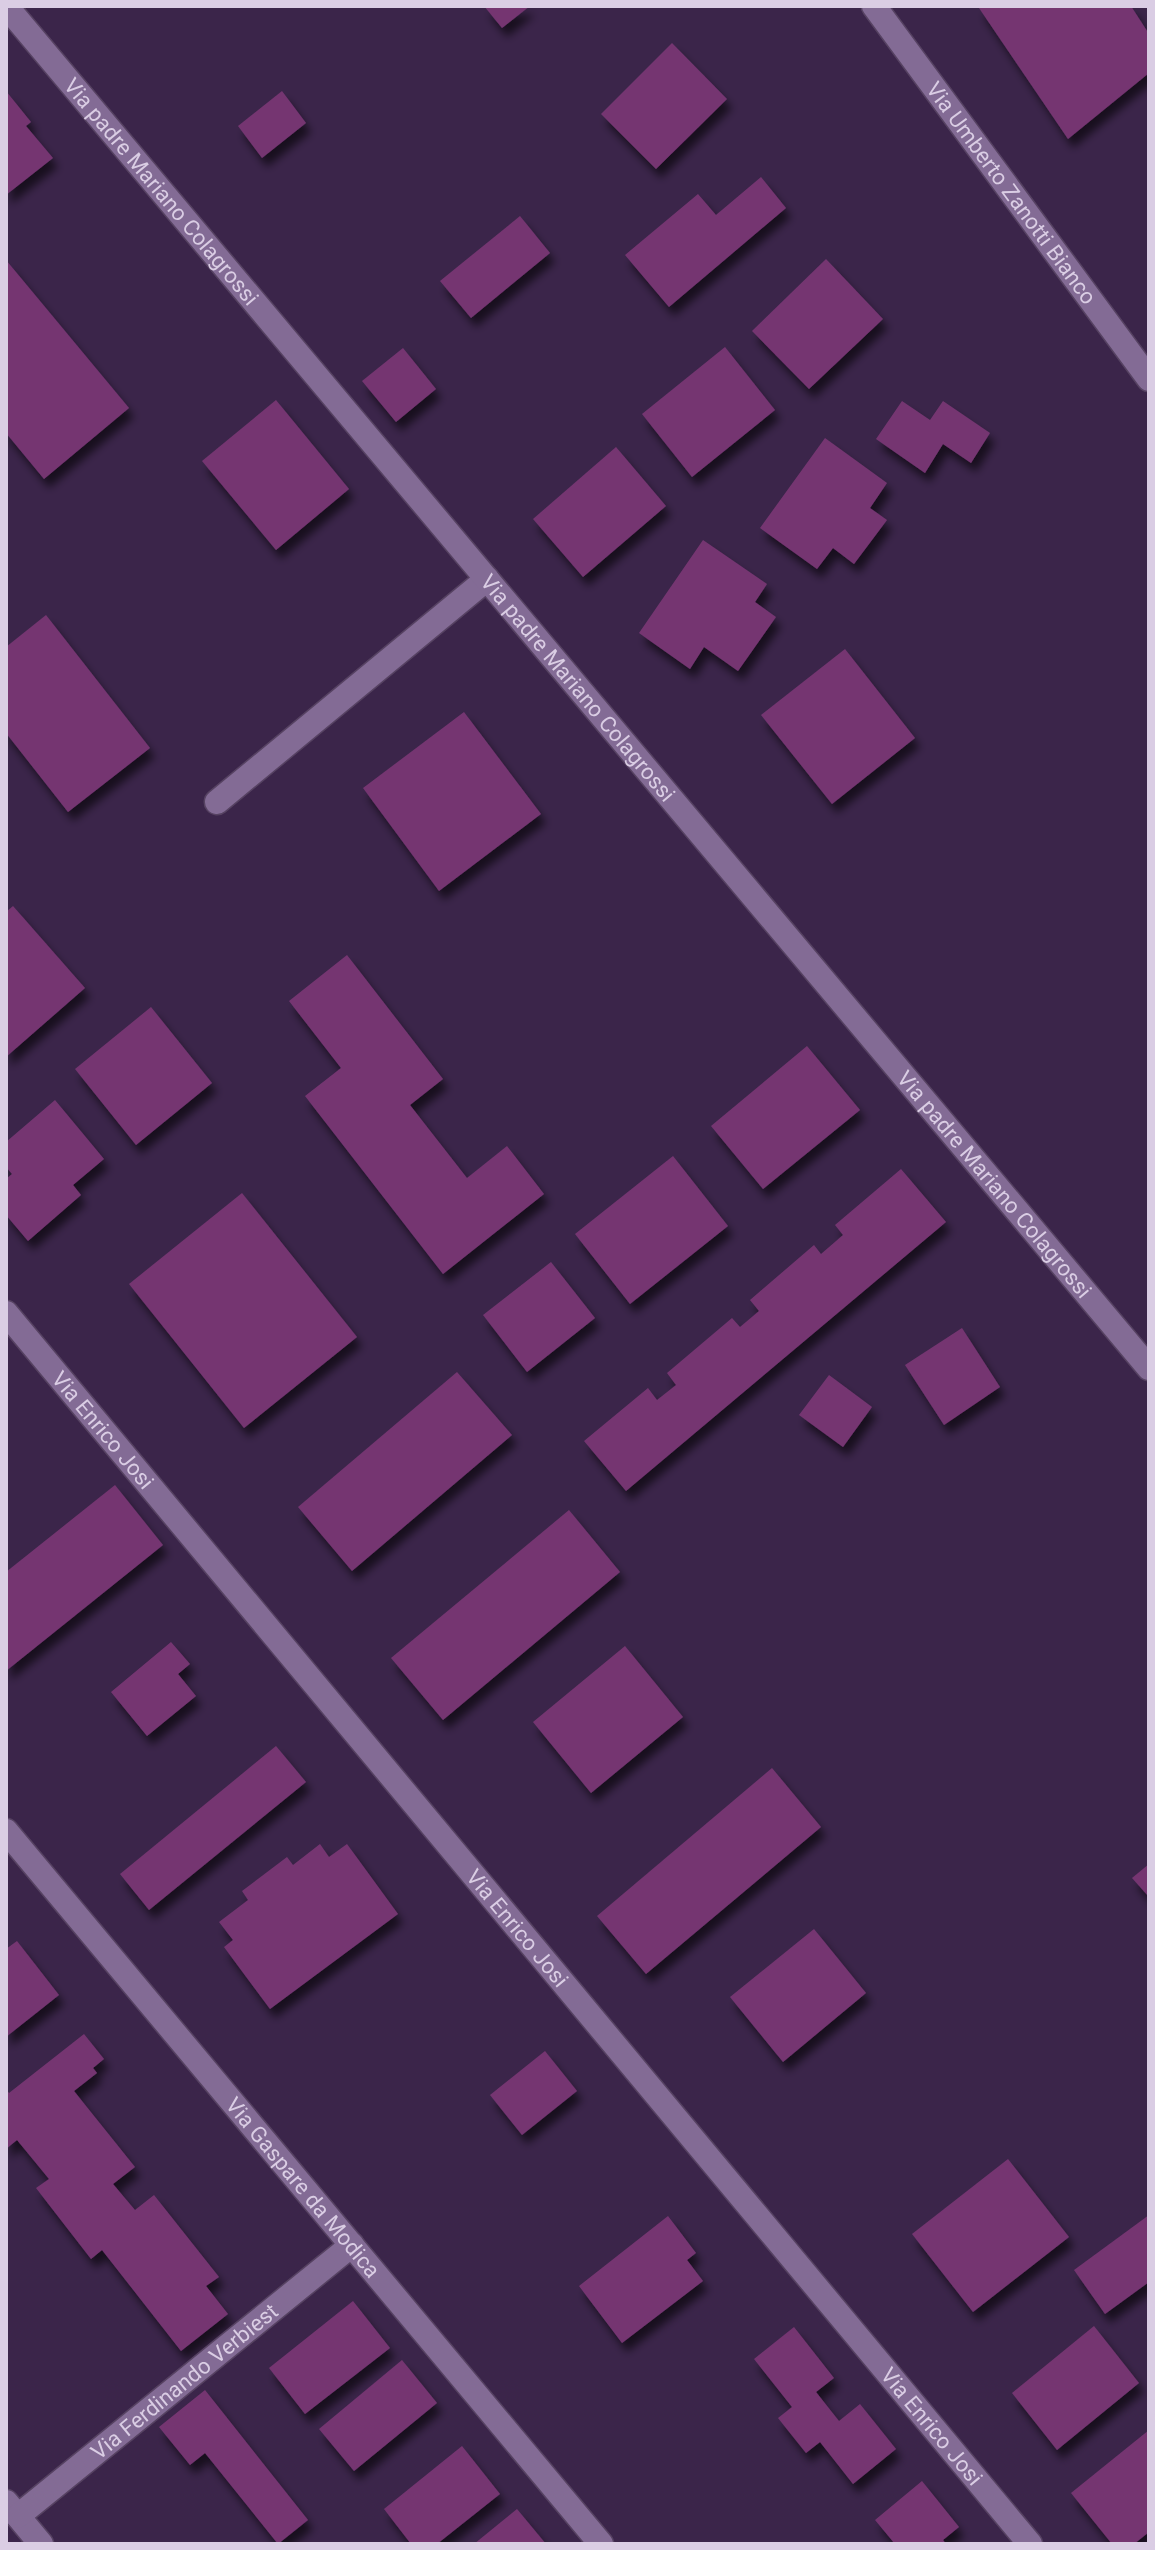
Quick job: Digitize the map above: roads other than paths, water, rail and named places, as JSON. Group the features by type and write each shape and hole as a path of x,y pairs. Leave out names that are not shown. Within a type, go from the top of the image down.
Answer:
{"street":[{"name":"Via padre Mariano Colagrossi","path":"6,6 1149,1368"},
{"name":"Via Umberto Zanotti Bianco","path":"874,6 1149,379"},
{"path":"217,802 487,579"},
{"name":"Via Enrico Josi","path":"6,1313 1030,2544"},
{"name":"Via Gaspare da Modica","path":"6,1831 601,2544"},
{"name":"Via Ferdinando Verbiest","path":"12,2509 352,2245"},
{"path":"12,2509 41,2544"}]}
